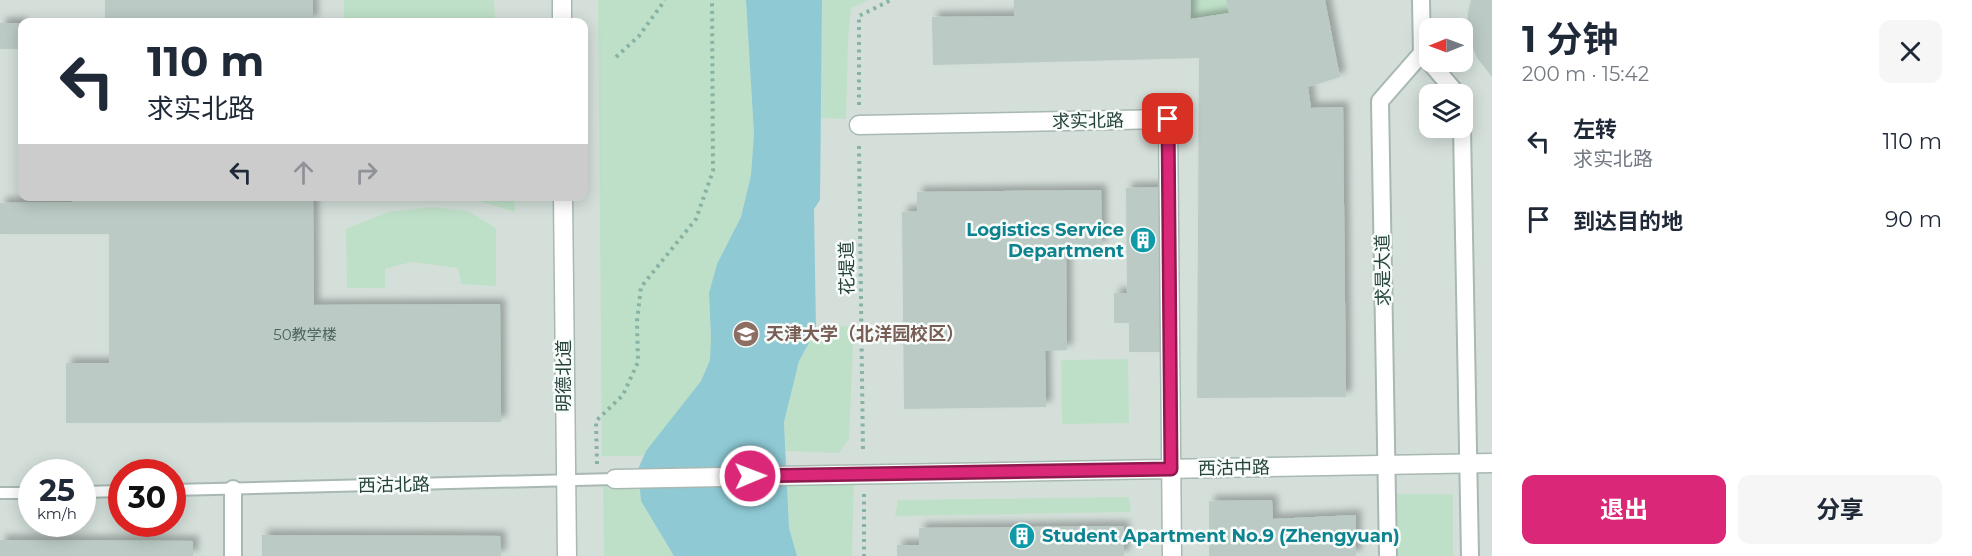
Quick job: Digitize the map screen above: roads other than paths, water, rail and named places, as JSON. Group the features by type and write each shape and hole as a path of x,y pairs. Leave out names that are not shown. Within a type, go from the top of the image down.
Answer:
{"street":[{"path":"562,0 562,18"},
{"path":"1421,0 1421,18"},
{"name":"求是大道","path":"1388,556 1380,101 1419,56"},
{"path":"1438,72 1448,84"},
{"name":"求实北路","path":"859,125 1168,119 1172,556"},
{"path":"1462,138 1470,556"},
{"name":"明德北道","path":"563,201 567,556"},
{"name":"西沽中路","path":"606,479 1492,463"},
{"path":"233,489 233,556"}],"lane":[{"name":"西沽北路","path":"186,490 606,479"},
{"path":"0,493 18,492"}],"water":[{"path":"746,0 822,0 820,200 814,209 816,330 799,361 784,422 789,528 797,556 674,556 641,501 638,469 646,451 701,381 710,360 709,293 717,264 741,217 751,175 754,134"}],"place":[{"name":"Logistics Service Department","path":"1143,240"},
{"name":"天津大学（北洋园校区）","path":"746,334"},
{"name":"Student Apartment No.9 (Zhengyuan)","path":"1022,536"}]}
